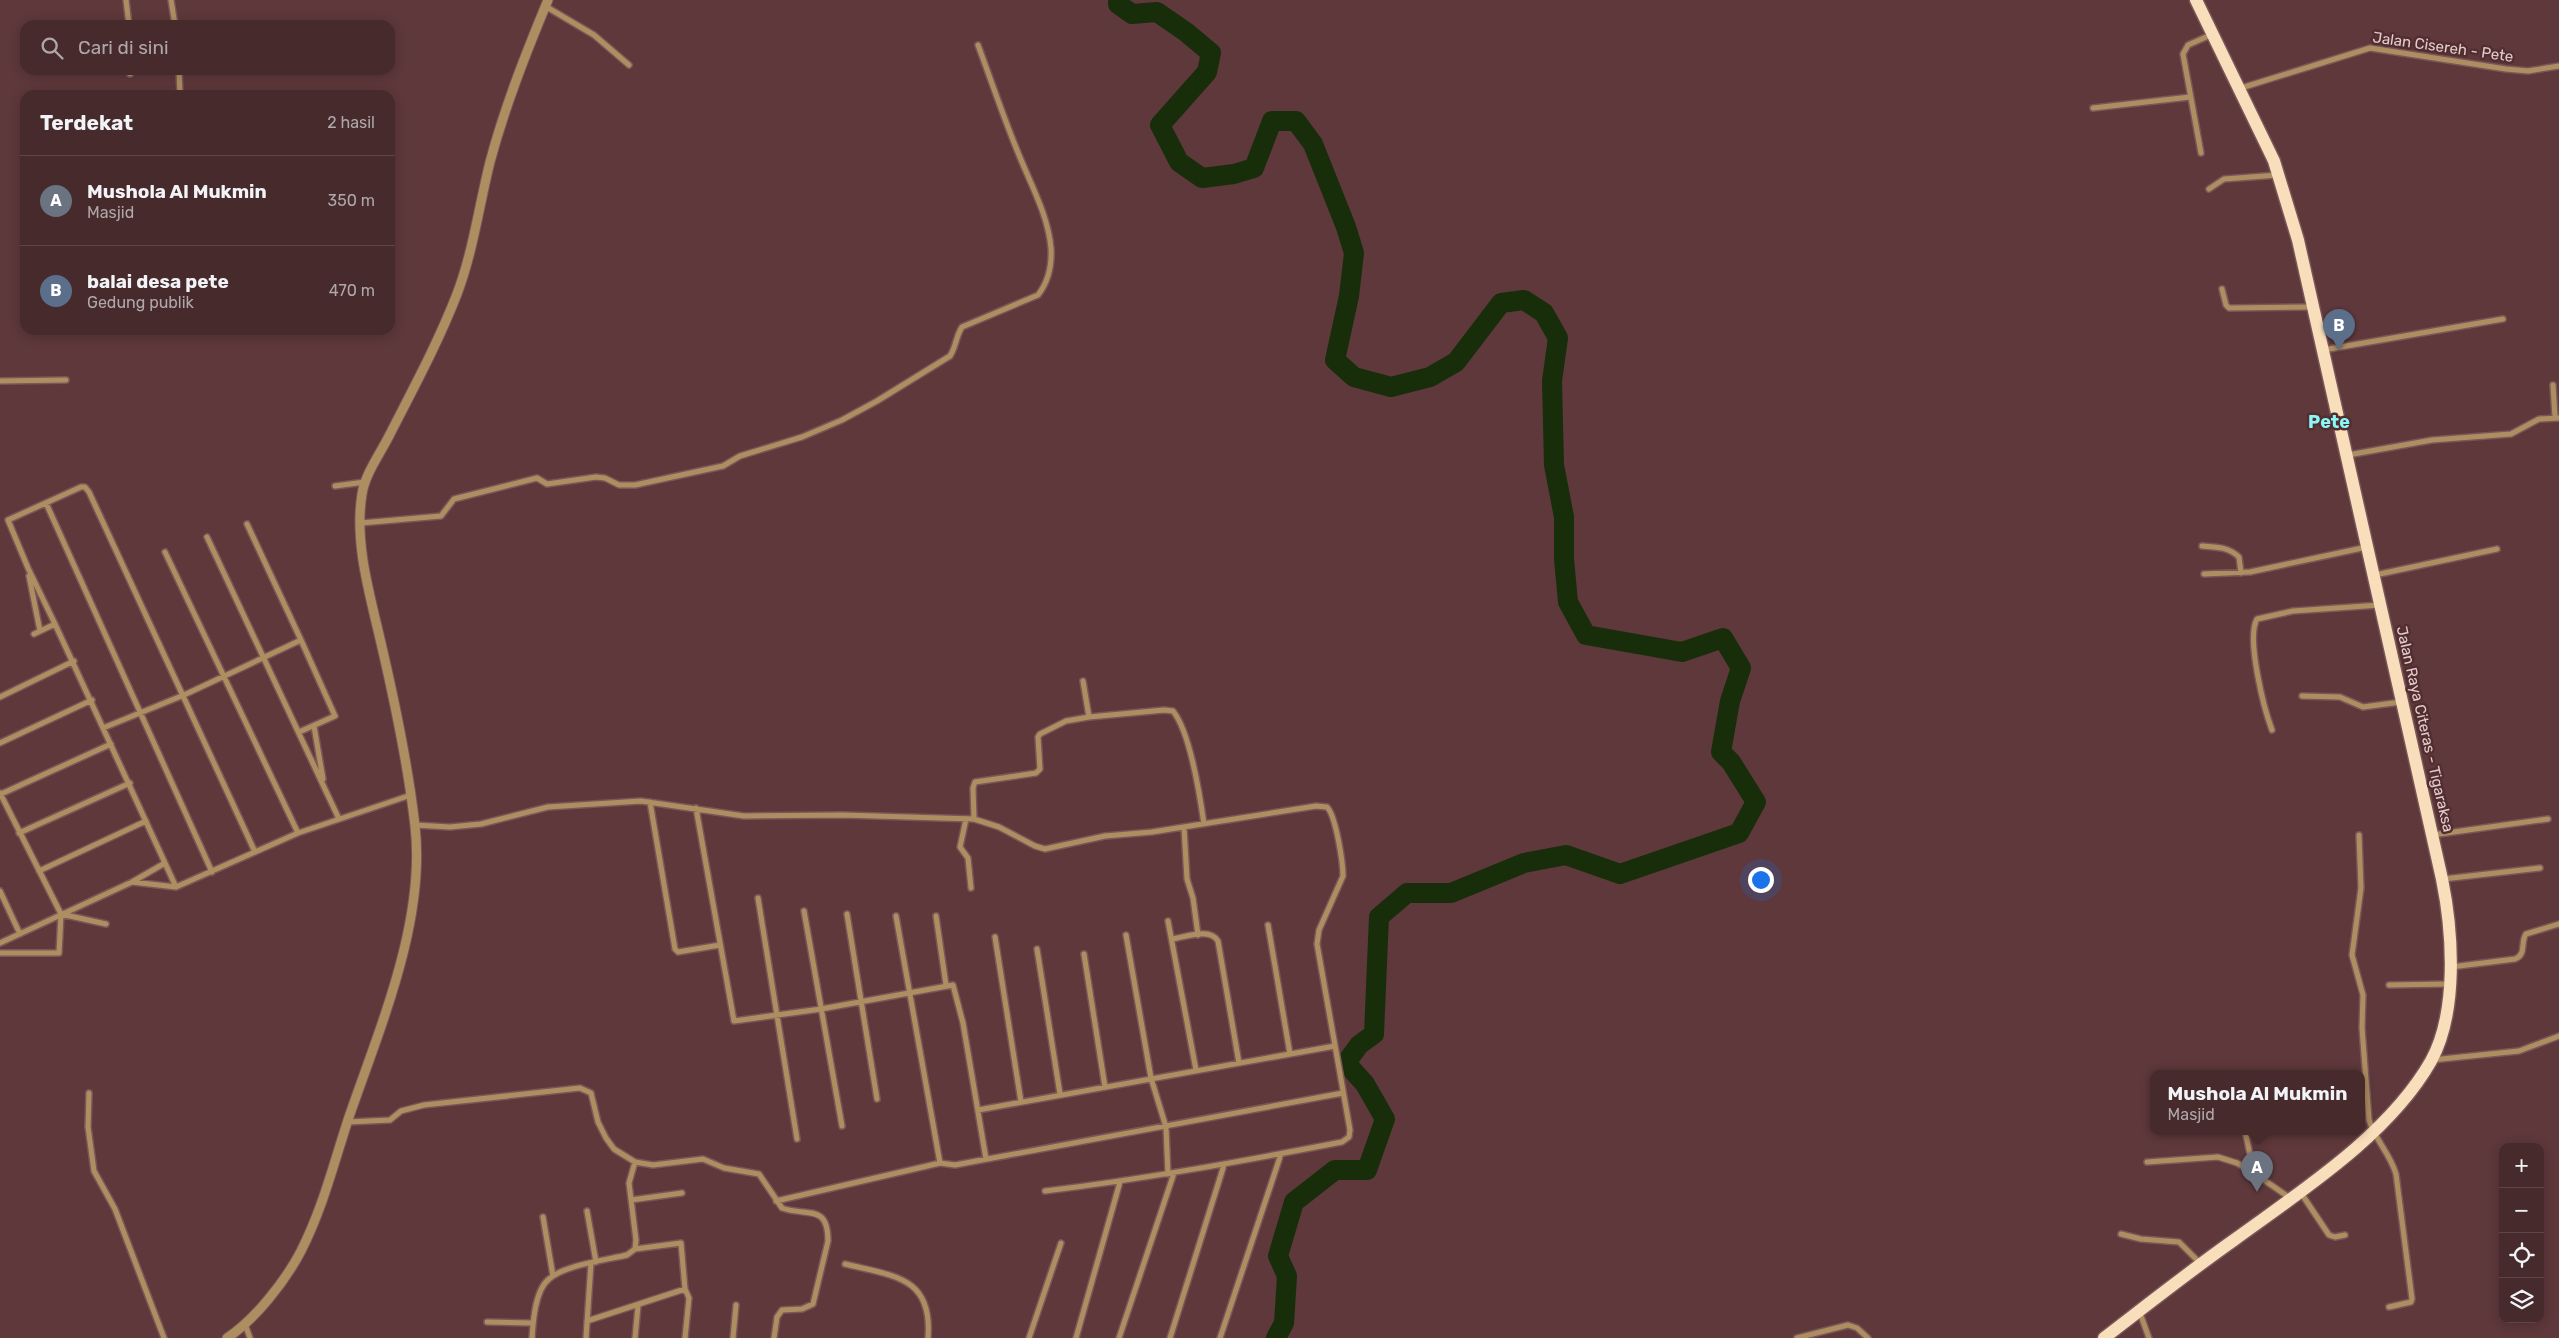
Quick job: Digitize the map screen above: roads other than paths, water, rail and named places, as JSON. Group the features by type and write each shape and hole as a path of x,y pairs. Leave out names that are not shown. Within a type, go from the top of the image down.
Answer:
{"main road":[{"name":"Jalan Raya Citeras - Tigaraksa","path":"2104,1338 2200,1264 2295,1195 2373,1133 2408,1092 2431,1060 2444,1019 2450,984 2451,932 2442,880 2314,307 2279,175 2240,88 2196,0"}],"street":[{"path":"126,0 128,20"},
{"path":"171,0 174,20"},
{"path":"227,1338 245,1324 275,1289 299,1255 328,1191 348,1122 384,1019 412,913 419,864 415,825 401,734 362,559 361,500 365,482 432,352 457,294 466,267 506,104 547,3 594,35 629,65"},
{"path":"2201,153 2183,60 2184,50 2188,45 2214,34"},
{"path":"361,523 441,516 454,499 537,478 547,484 596,477 605,478 619,485 635,484 723,466 740,456 802,437 842,420 870,405 950,356 955,349 957,335 962,327 1038,295 1045,286 1050,271 1051,248 1047,226 1010,135 978,45"},
{"name":"Jalan Cisereh - Pete","path":"2240,88 2370,48 2506,69 2528,71 2559,66"},
{"path":"178,75 180,90"},
{"path":"2093,108 2190,97"},
{"path":"2209,189 2224,179 2279,175"},
{"path":"2222,289 2226,306 2229,308 2314,307"},
{"path":"2323,350 2503,319"},
{"path":"0,381 66,380"},
{"path":"2346,456 2432,440 2511,434 2539,419 2557,417 2553,385"},
{"path":"335,486 365,482"},
{"path":"176,887 74,661 28,568 8,520 80,487 85,487 89,492 255,852"},
{"path":"46,503 212,872"},
{"path":"247,524 335,716 299,732"},
{"path":"207,537 339,819"},
{"path":"2202,546 2226,548 2234,552 2239,557 2241,573"},
{"path":"2204,574 2241,573 2367,547"},
{"path":"2374,575 2497,549"},
{"path":"165,552 298,834"},
{"path":"28,568 40,631"},
{"path":"2272,730 2257,676 2255,628 2257,619 2293,611 2380,605"},
{"path":"34,634 55,624"},
{"path":"103,728 184,695 301,640"},
{"path":"0,697 74,661"},
{"path":"1084,681 1088,717"},
{"path":"2302,696 2340,697 2363,707 2402,702"},
{"path":"0,743 92,700"},
{"path":"974,819 973,788 975,782 1036,773 1040,768 1038,737 1040,734 1066,721 1088,717 1164,710 1173,711 1182,728 1196,775 1204,824"},
{"path":"314,726 324,787"},
{"path":"0,953 59,953 61,914 0,793 111,744"},
{"path":"19,833 130,783"},
{"path":"132,882 176,887 298,834 411,795"},
{"path":"415,825 450,827 481,824 548,807 650,802 744,816 842,815 966,818 1000,827 1035,846 1045,849 1104,836 1184,827 1323,805 1330,809 1343,867 1343,876 1319,930 1318,944 1350,1133 1346,1141 1224,1165 1120,1182 1045,1191"},
{"path":"650,802 675,949 678,952 720,946"},
{"path":"696,808 734,1021 821,1009 953,984 986,1159"},
{"path":"966,818 960,847 968,858 971,888"},
{"path":"2432,835 2548,819"},
{"path":"38,871 146,821"},
{"path":"1184,827 1186,879 1193,898 1198,935"},
{"path":"2359,835 2361,888 2352,955 2363,994 2362,1028 2369,1120 2373,1133 2392,1160 2396,1174 2412,1299 2411,1302 2389,1307"},
{"path":"0,943 132,882 165,862"},
{"path":"2442,880 2540,868"},
{"path":"0,891 20,934"},
{"path":"758,898 797,1139"},
{"path":"804,911 842,1126"},
{"path":"61,914 106,924"},
{"path":"847,914 878,1099"},
{"path":"896,916 940,1163"},
{"path":"936,916 946,985"},
{"path":"1168,921 1196,1070"},
{"path":"2451,968 2520,957 2523,952 2526,934 2559,924"},
{"path":"1268,925 1290,1054"},
{"path":"1172,940 1209,933 1215,936 1218,941 1239,1063"},
{"path":"1126,935 1151,1078 1166,1127 1168,1174"},
{"path":"995,937 1021,1102"},
{"path":"1037,949 1060,1094"},
{"path":"1084,954 1105,1087"},
{"path":"2389,986 2450,984"},
{"path":"2431,1060 2519,1051 2559,1036"},
{"path":"978,1110 1335,1046"},
{"path":"348,1122 390,1120 401,1111 424,1105 580,1088 591,1093 598,1122 614,1149 635,1162 654,1165 703,1159 724,1168 759,1174 782,1208 820,1214 825,1220 828,1241 813,1304 802,1309 782,1310 777,1317 774,1338"},
{"path":"89,1093 88,1127 94,1171 115,1210 164,1338"},
{"path":"776,1201 940,1163 955,1165 1343,1093"},
{"path":"2246,1135 2254,1173"},
{"path":"1220,1338 1281,1154"},
{"path":"2146,1162 2218,1157 2237,1163 2295,1195 2329,1235 2335,1237 2345,1235"},
{"path":"635,1162 629,1184 636,1240 635,1249"},
{"path":"1170,1338 1224,1165"},
{"path":"1119,1338 1174,1173"},
{"path":"1076,1338 1120,1182"},
{"path":"631,1200 682,1193"},
{"path":"586,1338 593,1263 587,1211"},
{"path":"543,1217 554,1276"},
{"path":"2121,1234 2141,1239 2179,1242 2200,1264"},
{"path":"532,1338 533,1323 541,1292 548,1279 593,1263 627,1255 635,1249 682,1243 685,1289 689,1298 685,1338"},
{"path":"1029,1338 1061,1243"},
{"path":"845,1264 903,1279 918,1290 928,1313 928,1338"},
{"path":"587,1321 638,1306 685,1289"},
{"path":"733,1338 736,1305"},
{"path":"635,1338 638,1306"},
{"path":"2139,1311 2149,1338"},
{"path":"487,1322 533,1323"},
{"path":"245,1324 250,1338"},
{"path":"1797,1338 1848,1325 1857,1328 1868,1338"}],"waterway":[{"path":"1118,0 1118,4 1132,14 1157,12 1186,32 1211,53 1207,72 1160,125 1179,162 1202,178 1234,174 1254,168 1272,121 1296,121 1313,144 1346,227 1354,253 1349,296 1335,360 1354,377 1391,387 1430,377 1456,362 1501,303 1524,300 1544,313 1558,338 1552,381 1554,465 1564,517 1564,559 1568,602 1586,635 1682,652 1723,638 1741,668 1730,701 1721,752 1731,762 1756,802 1739,833 1620,874 1566,855 1524,863 1451,893 1407,893 1379,917 1374,1034 1359,1045 1346,1063 1365,1084 1385,1119 1367,1170 1335,1170 1294,1202 1278,1256 1287,1276 1284,1323 1276,1338"}],"place":[{"name":"balai desa pete","path":"2339,350"},
{"name":"Mushola Al Mukmin","path":"2257,1192"}],"district":[{"name":"Pete","path":"2329,422"}]}
